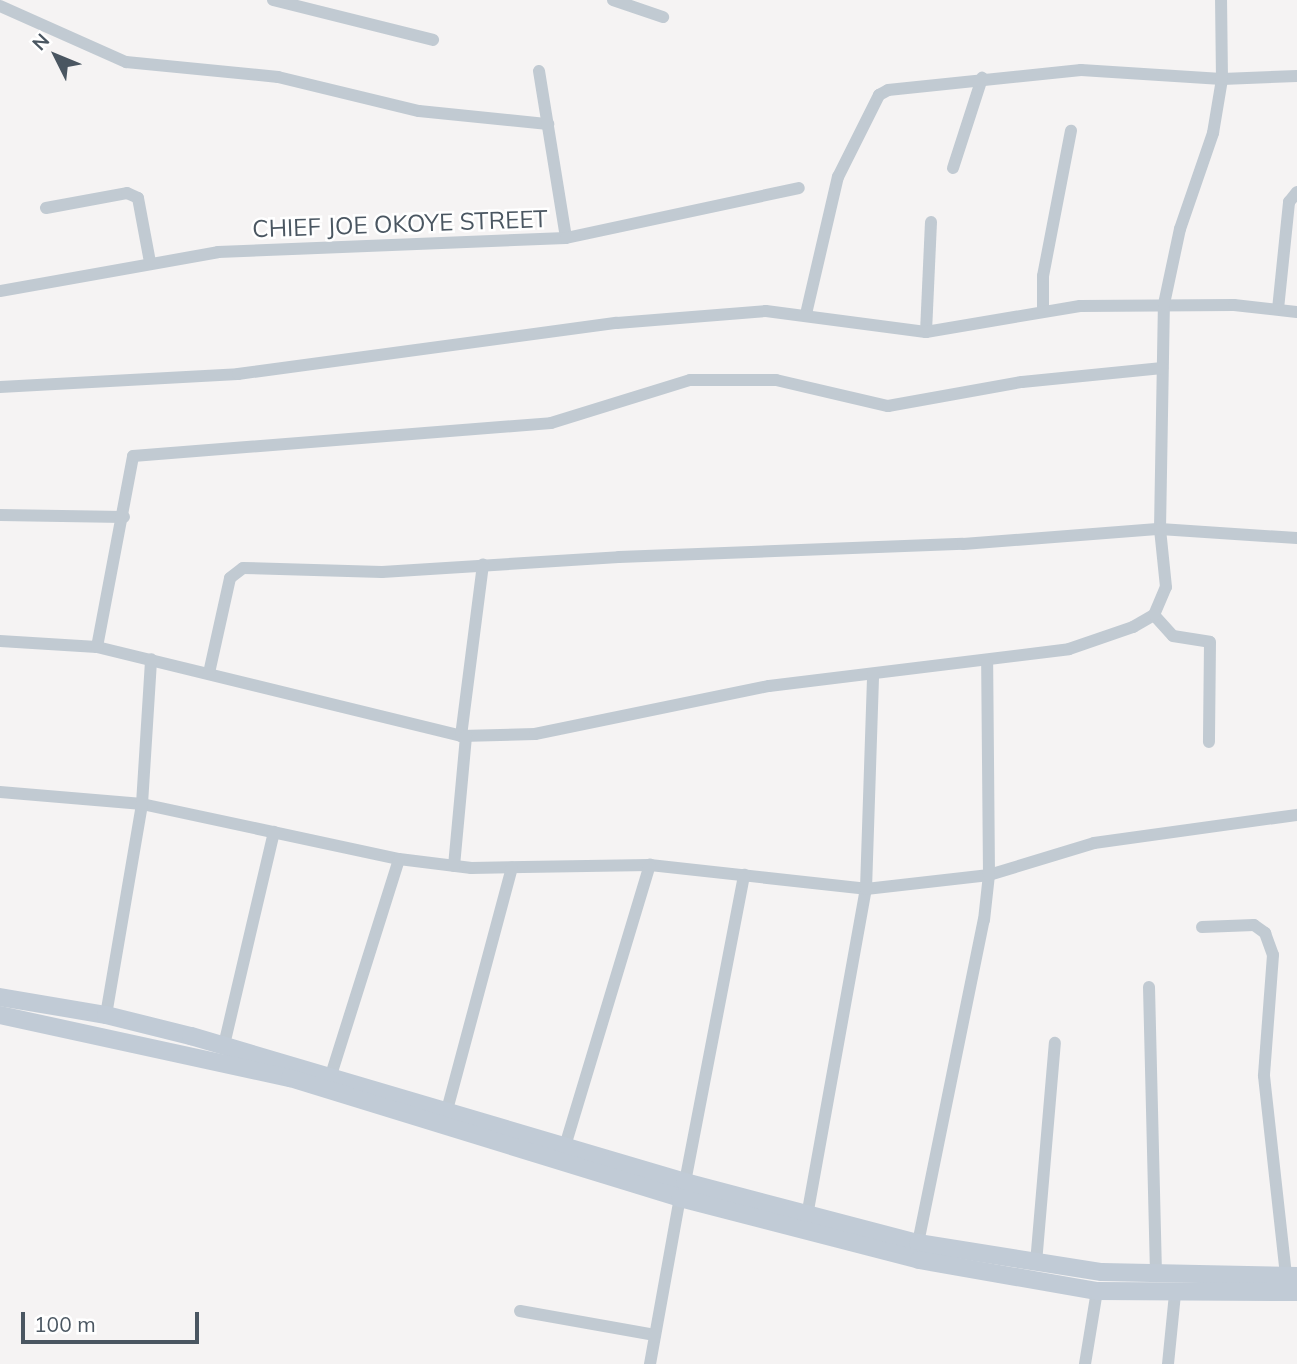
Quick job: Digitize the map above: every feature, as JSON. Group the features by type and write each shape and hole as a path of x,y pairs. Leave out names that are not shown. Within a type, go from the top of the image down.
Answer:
{"main road":[{"path":"0,997 106,1015 224,1045 565,1146 683,1190 918,1242 1036,1263 1156,1276 1291,1276"},
{"path":"0,1015 289,1077 919,1260 1097,1291 1175,1294 1297,1292"}],"street":[{"path":"273,0 433,40"},
{"path":"613,0 663,17"},
{"path":"0,641 97,647 463,736 535,734 769,686 986,662 1082,645 1154,615 1166,587 1160,529 1164,304 1180,229 1213,133 1222,79 1222,0"},
{"path":"0,6 126,62 278,77 419,111 548,124"},
{"path":"806,314 838,177 879,95 888,90 982,78 1081,70 1222,79 1297,76"},
{"path":"539,71 566,238"},
{"path":"953,168 982,78"},
{"path":"1043,310 1043,276 1071,131"},
{"name":"CHIEF JOE OKOYE STREET","path":"0,292 150,262 218,252 566,238 799,187"},
{"path":"1278,309 1289,202 1297,192"},
{"path":"46,208 127,193 138,198 150,262"},
{"path":"926,332 932,222"},
{"path":"0,387 238,374 663,317 766,311 806,314 926,332 990,324 1043,310 1164,304 1297,312"},
{"path":"97,647 124,517 133,456 551,423 690,380 776,380 888,406 1032,380 1162,368"},
{"path":"0,515 124,517"},
{"path":"209,673 236,570 382,572 483,564 950,544 1160,529 1297,538"},
{"path":"454,866 463,736 483,564"},
{"path":"1154,615 1181,640 1210,642 1209,742"},
{"path":"106,1015 142,804 151,659"},
{"path":"918,1242 984,920 989,875 986,662"},
{"path":"807,1216 866,889 873,674"},
{"path":"0,792 142,804 399,859 454,866 512,868 650,865 866,889 989,875 1094,843 1297,816"},
{"path":"224,1045 274,832"},
{"path":"331,1075 399,859"},
{"path":"565,1146 650,865"},
{"path":"447,1110 512,868"},
{"path":"650,1364 744,876"},
{"path":"1202,927 1254,925 1265,933 1273,954 1264,1076 1291,1276"},
{"path":"1149,987 1156,1276"},
{"path":"1036,1263 1055,1043"},
{"path":"1085,1364 1097,1291"},
{"path":"1168,1364 1175,1294"},
{"path":"520,1311 655,1335"}]}
